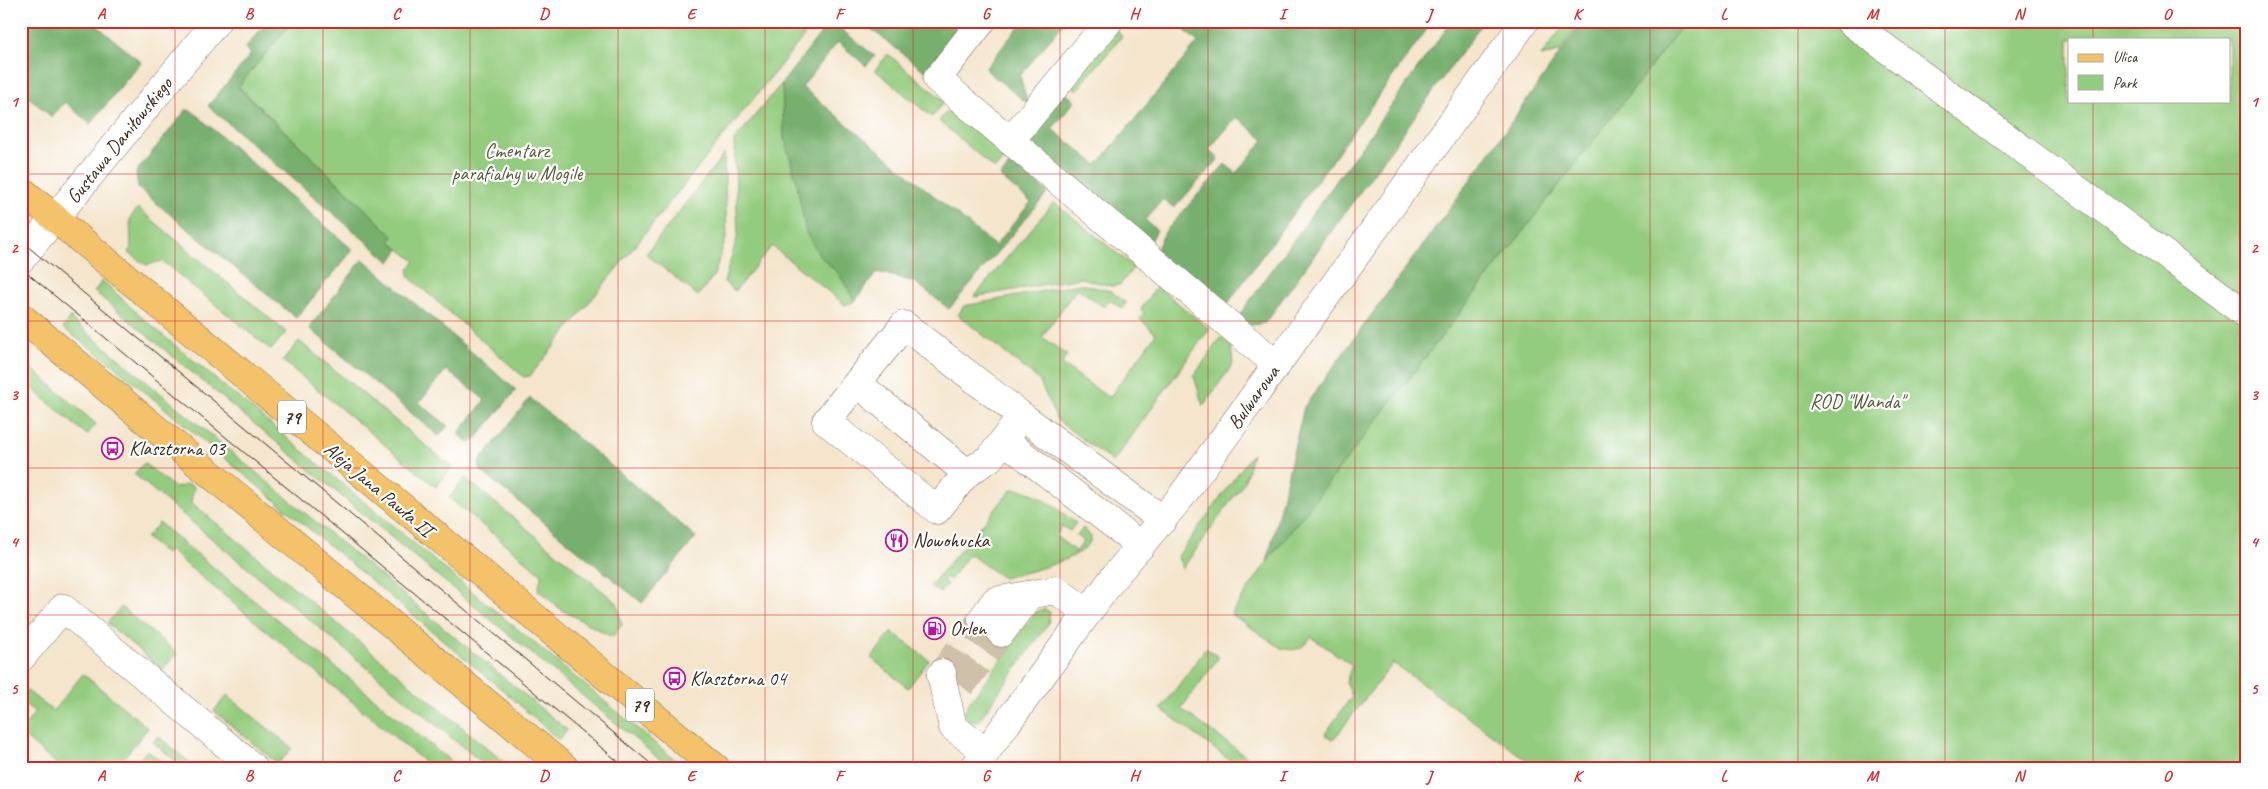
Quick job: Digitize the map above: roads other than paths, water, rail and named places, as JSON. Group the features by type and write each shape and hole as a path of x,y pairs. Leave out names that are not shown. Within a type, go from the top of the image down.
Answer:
{"main road":[{"name":"Aleja Jana Pawła II","path":"21,190 716,768"},
{"path":"21,317 565,768"}],"street":[{"name":"Gustawa Daniłowskiego","path":"21,259 217,21"},
{"path":"982,21 936,79 1277,365"},
{"path":"1010,141 1109,21"},
{"name":"Bulwarowa","path":"980,760 1087,612 1163,520 1525,21"},
{"path":"1850,21 2247,315"},
{"path":"1022,416 997,449 967,473 937,510 826,421 904,325 1022,416 1163,520"},
{"path":"865,374 967,473"},
{"path":"997,449 1141,546"},
{"path":"991,626 996,601 1056,590 1087,612"},
{"path":"21,658 63,608 254,768"},
{"path":"950,687 953,727 980,760"}],"tunnel":[{"path":"942,673 982,619"},
{"path":"961,686 1001,633"}],"tram line":[{"path":"21,241 656,768"},
{"path":"21,268 626,768"}],"place":[{"name":"Klasztorna 03","path":"113,448"},
{"name":"Nowohucka","path":"897,540"},
{"name":"Orlen","path":"934,628"},
{"name":"Klasztorna 04","path":"674,678"}],"park label":[{"name":"Cmentarz parafialny w Mogile","path":"517,162"},
{"name":"ROD \"Wanda\"","path":"1857,401"}]}
